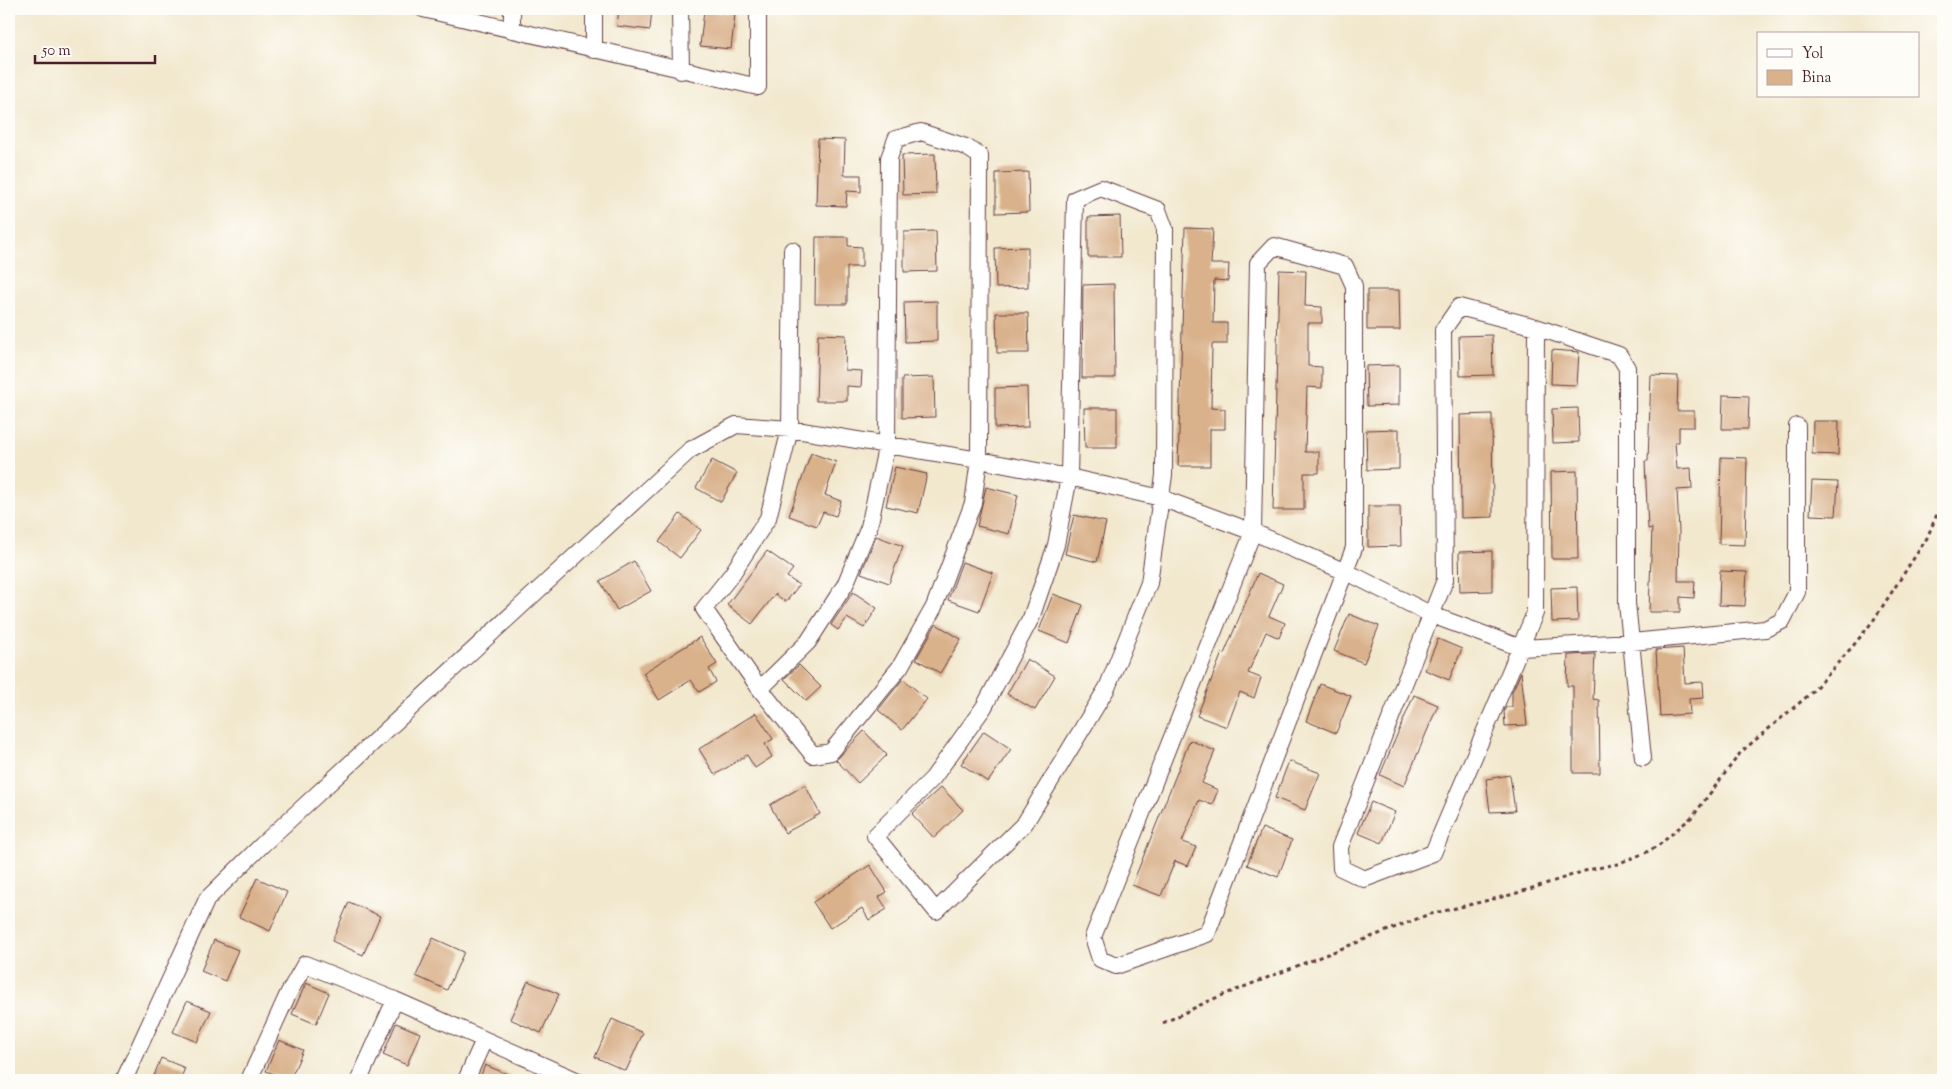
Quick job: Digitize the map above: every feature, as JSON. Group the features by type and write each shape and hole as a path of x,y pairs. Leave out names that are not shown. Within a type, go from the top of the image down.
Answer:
{"street":[{"path":"427,9 681,71 758,87 758,9"},
{"path":"512,9 512,30"},
{"path":"594,9 594,50"},
{"path":"680,9 681,71"},
{"path":"760,689 808,642 845,585 869,527 887,444 889,158 896,139 921,132 966,147 980,156 979,460 973,503 934,607 900,667 831,752 813,755 760,689 704,609 732,574 768,518 790,429 792,250"},
{"path":"1101,188 1158,210 1165,229 1164,476 1149,583 1107,688 1025,824 936,911 875,836 933,778 984,707 1031,618 1056,545 1069,477 1074,199 1101,188"},
{"path":"1274,246 1345,266 1354,286 1354,548 1207,934 1116,966 1100,959 1093,937 1253,532 1258,263 1274,246"},
{"path":"1536,327 1536,613 1433,853 1364,879 1341,868 1340,847 1445,580 1443,330 1459,307 1536,327 1619,355 1627,368 1626,603 1632,642 1643,758"},
{"path":"124,1080 207,900 262,845 690,450 736,425 790,429 887,444 1069,477 1161,498 1253,532 1345,572 1432,615 1521,648 1632,642 1765,629 1782,621 1797,592 1797,426"},
{"path":"249,1080 288,994 305,964 395,1000 574,1080"},
{"path":"359,1080 395,1000"},
{"path":"466,1080 484,1040"}],"path":[{"path":"1163,1023 1213,999 1428,915 1514,894 1588,870 1617,864 1645,853 1659,845 1693,816 1741,752 1810,694 1853,646 1873,621 1927,538 1943,500"}],"building":[{"path":"619,9 652,9 650,30 617,26"},
{"path":"704,11 735,14 731,49 700,46"},
{"path":"818,139 845,140 844,175 861,175 861,192 847,191 846,206 816,205"},
{"path":"935,154 936,194 903,195 902,155"},
{"path":"1028,172 1029,212 996,213 996,173"},
{"path":"1120,216 1121,257 1088,257 1088,217"},
{"path":"1185,228 1213,229 1211,264 1229,264 1228,281 1214,280 1213,323 1227,323 1227,344 1212,344 1211,408 1225,409 1225,429 1210,429 1210,466 1178,466"},
{"path":"936,231 937,271 904,272 904,232"},
{"path":"816,237 848,237 848,246 862,247 862,267 847,267 847,304 815,304"},
{"path":"1028,247 1028,287 996,288 995,248"},
{"path":"1279,270 1306,271 1305,306 1322,307 1322,323 1308,323 1308,366 1322,367 1322,388 1307,387 1305,452 1319,452 1319,473 1304,473 1304,510 1273,510"},
{"path":"1114,284 1115,378 1082,378 1083,285"},
{"path":"1367,290 1399,290 1400,330 1367,330"},
{"path":"937,301 937,341 905,342 904,302"},
{"path":"996,313 1028,313 1029,353 997,353"},
{"path":"818,334 846,335 845,370 862,371 861,387 847,386 847,401 816,401"},
{"path":"1492,335 1493,375 1460,376 1459,336"},
{"path":"1552,350 1579,352 1577,385 1551,384"},
{"path":"1399,365 1399,405 1367,406 1366,366"},
{"path":"1651,375 1678,376 1677,411 1694,411 1694,427 1679,427 1679,442 1675,442 1677,469 1691,468 1692,489 1677,490 1679,532 1678,581 1695,581 1694,598 1680,597 1680,612 1649,612 1652,528 1648,529 1645,461 1648,461"},
{"path":"934,377 935,417 902,418 902,378"},
{"path":"1027,387 1028,427 995,428 995,388"},
{"path":"1723,395 1749,396 1748,429 1722,429"},
{"path":"1084,408 1117,408 1117,448 1085,448"},
{"path":"1578,408 1579,442 1553,443 1552,409"},
{"path":"1492,414 1493,517 1461,518 1460,415"},
{"path":"1813,421 1839,421 1838,455 1812,454"},
{"path":"1399,429 1399,469 1367,470 1366,430"},
{"path":"811,453 836,462 825,495 841,501 836,516 823,512 817,526 789,516"},
{"path":"1721,457 1747,458 1745,545 1719,544"},
{"path":"712,460 737,473 721,502 696,488"},
{"path":"895,467 927,474 918,513 886,506"},
{"path":"1577,471 1578,559 1552,559 1551,472"},
{"path":"1812,481 1838,482 1836,516 1810,515"},
{"path":"986,487 1018,495 1009,534 977,526"},
{"path":"1368,506 1400,506 1401,546 1368,547"},
{"path":"680,514 701,530 680,558 659,542"},
{"path":"1074,515 1106,522 1097,562 1065,554"},
{"path":"876,536 903,546 889,583 861,573"},
{"path":"767,551 793,569 787,577 799,585 786,602 775,594 752,624 727,605"},
{"path":"1492,551 1492,591 1460,592 1459,552"},
{"path":"634,561 651,591 617,610 600,581"},
{"path":"962,562 993,573 979,611 948,600"},
{"path":"1720,571 1747,572 1745,606 1719,605"},
{"path":"1258,573 1283,584 1269,616 1285,623 1279,638 1266,632 1248,673 1261,678 1254,698 1240,692 1227,727 1197,716 1222,653 1224,654"},
{"path":"1577,587 1578,621 1552,622 1551,588"},
{"path":"853,592 877,608 864,628 847,618 838,630 831,625"},
{"path":"1053,594 1083,605 1069,643 1039,631"},
{"path":"1349,614 1379,626 1364,663 1334,651"},
{"path":"936,624 961,639 940,673 916,659"},
{"path":"700,637 717,664 709,669 716,682 699,692 691,680 659,700 643,673"},
{"path":"1438,639 1462,649 1449,680 1425,670"},
{"path":"1683,648 1685,683 1703,682 1704,698 1689,699 1690,714 1660,716 1656,650"},
{"path":"1595,654 1593,699 1599,700 1600,773 1573,773 1573,686 1567,686 1568,655"},
{"path":"1027,659 1055,676 1035,710 1007,694"},
{"path":"799,665 821,687 806,701 784,679"},
{"path":"1521,672 1527,725 1505,726 1504,711 1506,707 1512,707 1512,692"},
{"path":"903,679 927,699 902,730 878,710"},
{"path":"1320,684 1351,696 1336,733 1306,721"},
{"path":"1414,695 1438,705 1404,786 1380,775"},
{"path":"756,713 773,739 765,744 772,757 755,768 747,755 715,775 699,749"},
{"path":"864,731 887,755 858,783 836,760"},
{"path":"984,731 1011,749 988,782 961,764"},
{"path":"1190,740 1215,751 1202,783 1218,790 1212,805 1199,800 1182,842 1196,847 1188,866 1175,861 1161,896 1132,885"},
{"path":"1289,761 1320,773 1305,810 1275,798"},
{"path":"1510,775 1515,811 1490,812 1486,779"},
{"path":"805,785 820,814 785,833 770,805"},
{"path":"941,787 963,810 934,838 912,814"},
{"path":"1371,802 1395,812 1382,843 1358,833"},
{"path":"1262,828 1292,840 1278,877 1247,865"},
{"path":"870,865 887,892 879,897 887,909 869,920 862,908 830,928 813,902"},
{"path":"257,878 287,892 270,931 239,917"},
{"path":"349,902 380,916 363,955 332,941"},
{"path":"433,938 464,952 447,990 416,976"},
{"path":"214,940 238,950 225,981 201,971"},
{"path":"528,981 559,994 541,1033 510,1019"},
{"path":"306,983 329,993 316,1024 292,1014"},
{"path":"187,1001 211,1011 197,1042 173,1032"},
{"path":"612,1019 643,1033 626,1071 595,1057"},
{"path":"396,1023 420,1033 407,1065 383,1055"},
{"path":"279,1040 303,1050 290,1080 266,1071"},
{"path":"161,1058 185,1068 180,1080 152,1080"},
{"path":"485,1065 522,1080 479,1080"}]}
